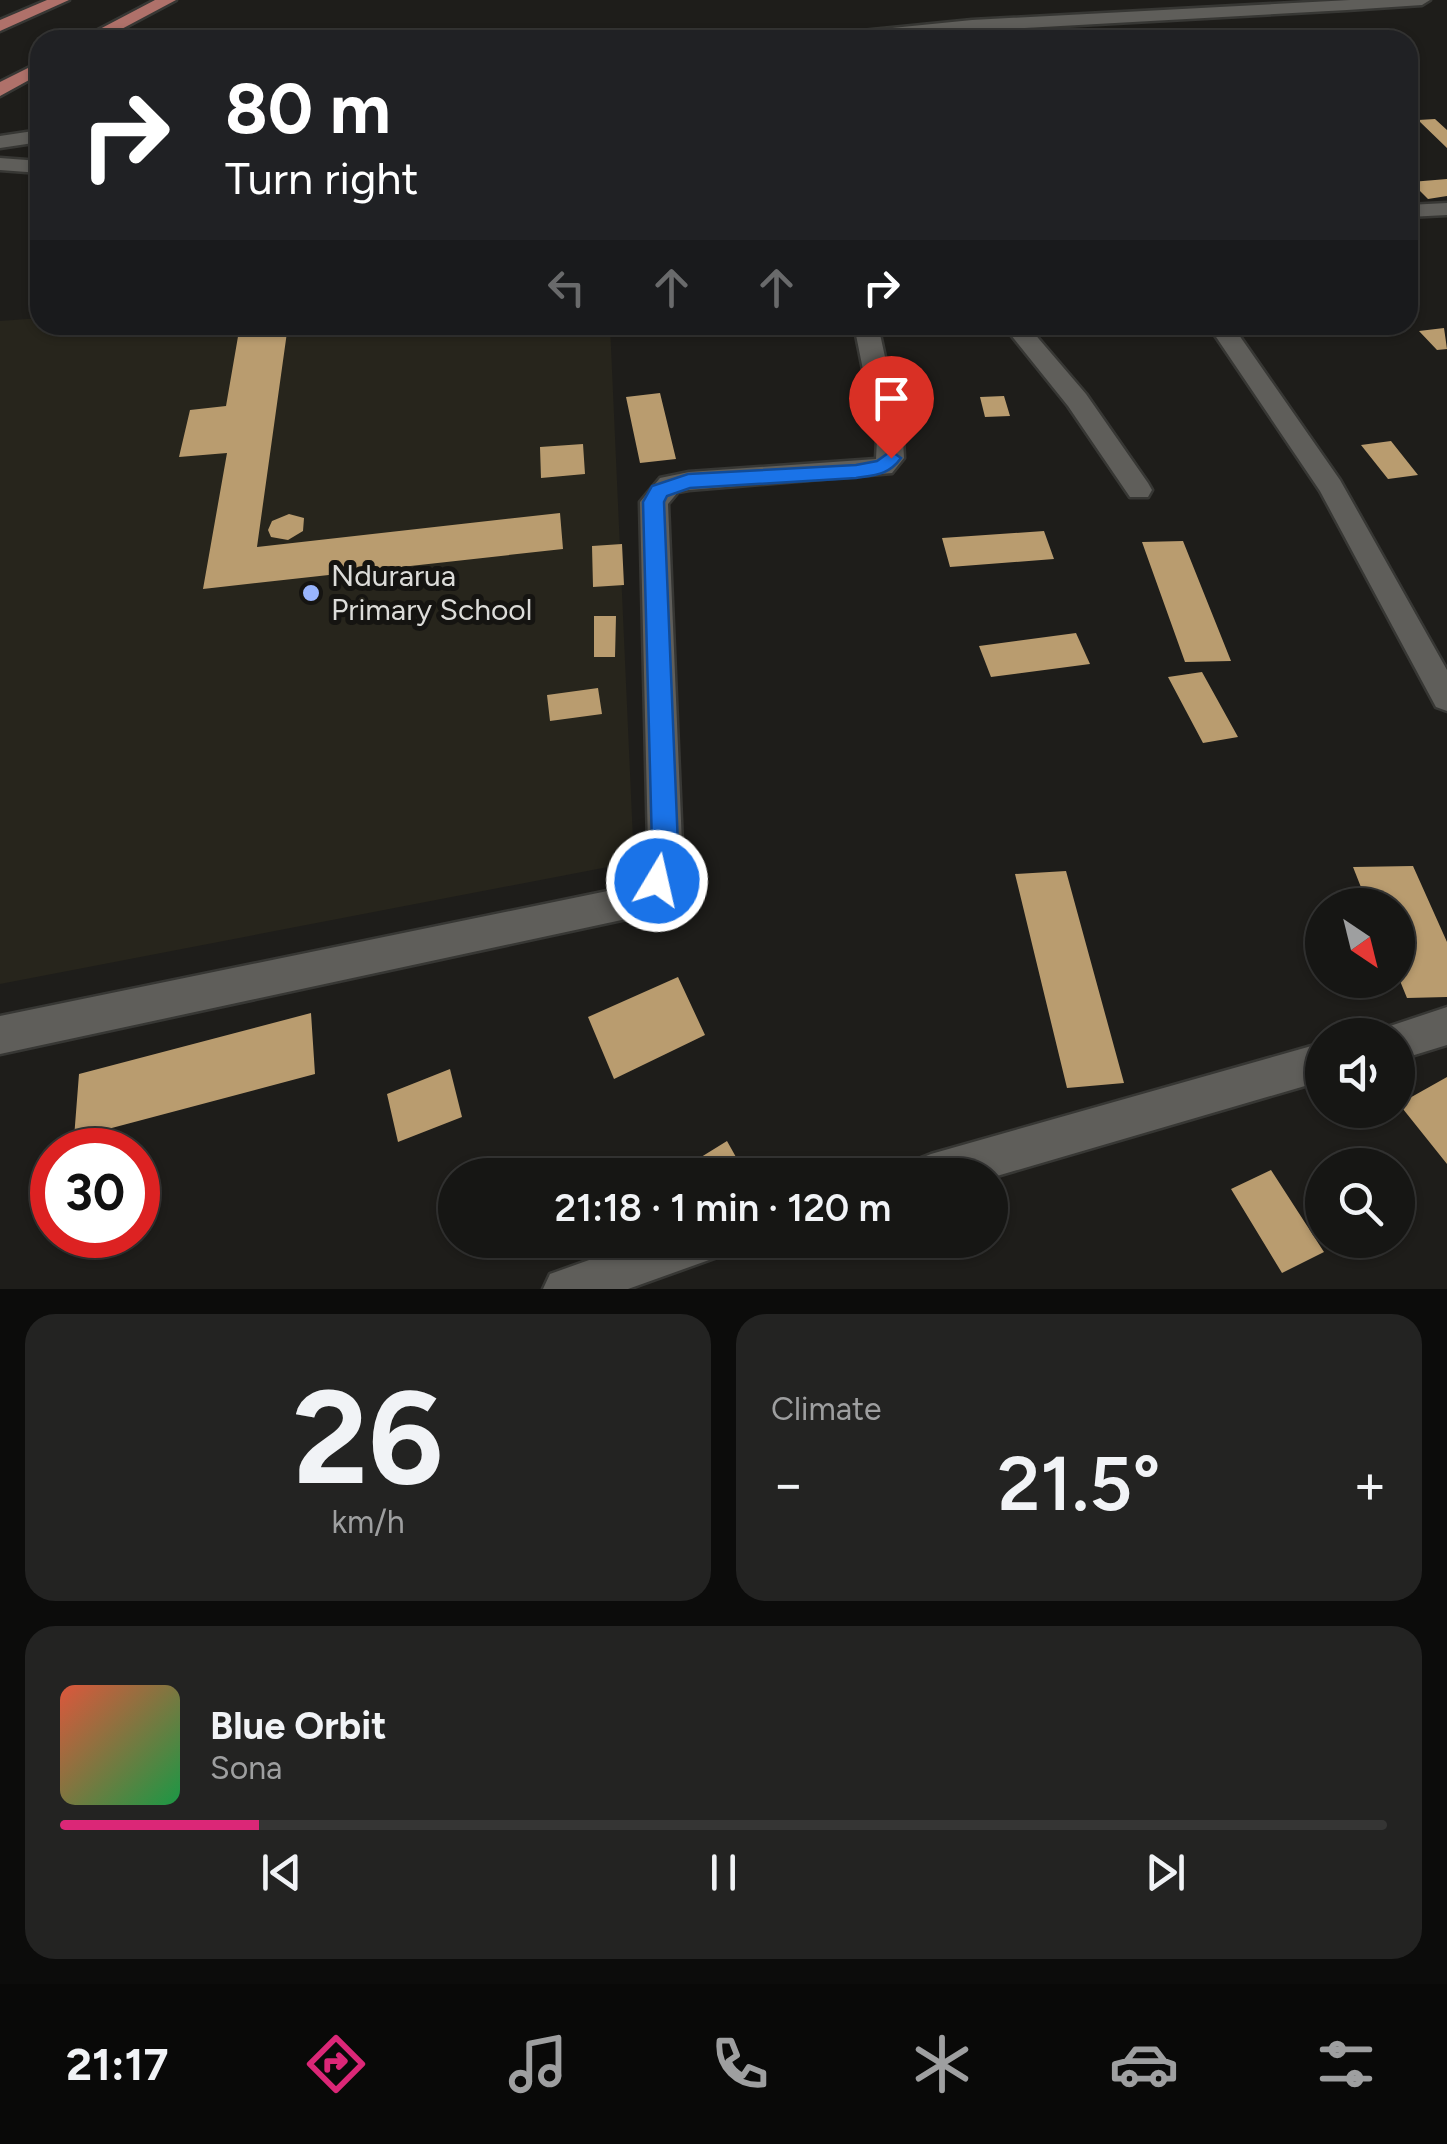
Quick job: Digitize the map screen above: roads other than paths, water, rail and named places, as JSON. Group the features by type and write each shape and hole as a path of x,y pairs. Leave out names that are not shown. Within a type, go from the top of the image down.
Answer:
{"main road":[{"path":"0,26 61,0"},
{"path":"108,30 168,0"},
{"path":"0,90 30,73"}],"street":[{"path":"897,30 1136,23 1422,0"},
{"path":"0,142 30,138"},
{"path":"0,164 30,166"},
{"path":"1418,210 1447,209"},
{"path":"0,1035 631,902 657,881 665,846 654,502 668,485 688,481 883,466 891,458 890,439 868,335"},
{"path":"1023,335 1078,400 1138,490"},
{"path":"1227,335 1332,488 1447,698"},
{"path":"1415,1036 1447,1026"},
{"path":"990,1158 1305,1067"},
{"path":"565,1289 655,1258"}],"place":[{"name":"Ndurarua Primary School","path":"311,593"}]}
